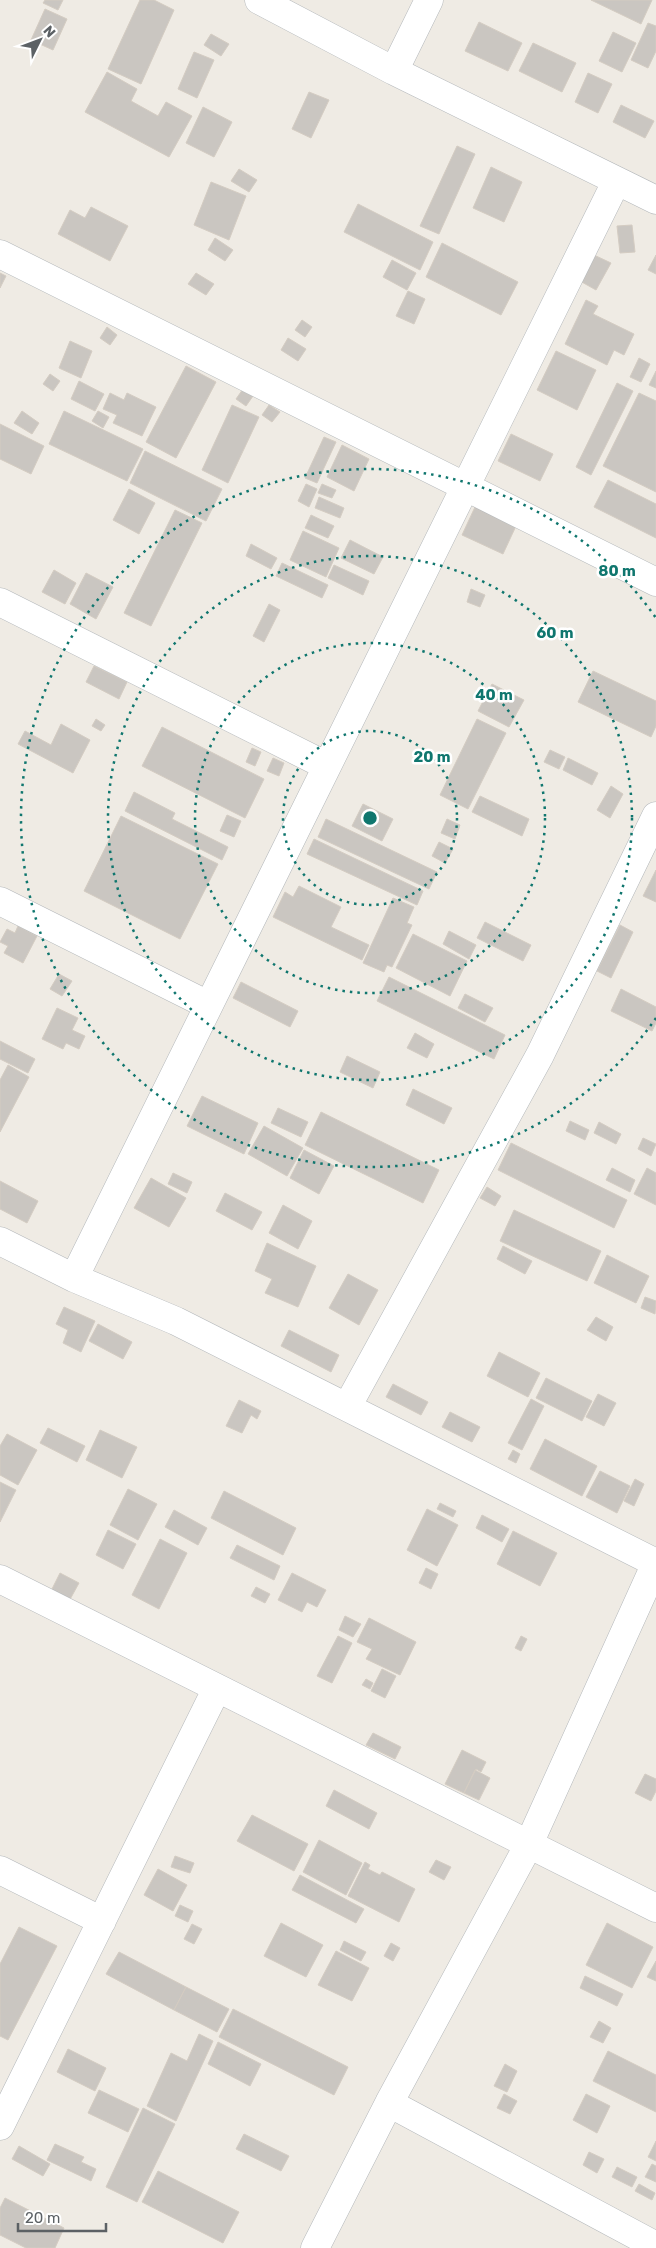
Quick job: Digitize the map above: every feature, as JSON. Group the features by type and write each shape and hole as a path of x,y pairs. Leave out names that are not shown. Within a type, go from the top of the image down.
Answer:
{"street":[{"path":"259,0 394,72 656,200"},
{"path":"394,72 428,0"},
{"path":"74,1278 616,182"},
{"path":"0,254 656,582"},
{"path":"0,602 326,766"},
{"path":"347,1407 540,1055 656,816"},
{"path":"0,901 208,1005"},
{"path":"0,1241 74,1278 176,1321 656,1563 528,1846 389,2103 315,2248"},
{"path":"0,1579 528,1846 656,1908"},
{"path":"0,2126 217,1688"},
{"path":"0,1870 102,1921"},
{"path":"389,2103 656,2246"}],"building":[{"path":"45,0 63,0 58,10 43,3"},
{"path":"140,0 154,0 174,10 141,84 108,69"},
{"path":"591,0 652,0 641,24"},
{"path":"45,9 67,19 53,50 31,40"},
{"path":"479,22 522,43 508,71 465,51"},
{"path":"648,23 656,26 656,51 648,68 631,60"},
{"path":"613,32 636,43 622,72 599,61"},
{"path":"211,34 229,44 221,56 204,45"},
{"path":"533,43 576,63 562,92 519,71"},
{"path":"194,52 214,60 197,98 178,89"},
{"path":"107,72 137,89 131,101 158,116 166,102 192,116 169,157 85,112"},
{"path":"588,73 612,84 598,113 575,102"},
{"path":"309,92 329,100 311,138 292,129"},
{"path":"621,105 654,121 645,138 613,122"},
{"path":"203,107 232,122 214,157 186,143"},
{"path":"457,146 475,154 439,234 420,226"},
{"path":"491,167 522,182 504,222 473,208"},
{"path":"239,169 257,180 249,192 231,181"},
{"path":"211,182 246,196 229,240 194,225"},
{"path":"358,204 433,242 420,270 344,232"},
{"path":"91,207 128,226 110,261 58,234 70,210 85,218"},
{"path":"632,225 635,252 620,253 617,226"},
{"path":"215,238 233,250 225,261 208,250"},
{"path":"442,243 518,282 501,315 426,277"},
{"path":"594,255 611,263 596,290 580,281"},
{"path":"656,255 656,274 648,270"},
{"path":"392,260 416,273 407,290 383,277"},
{"path":"0,273 6,276 0,288"},
{"path":"196,273 214,284 206,295 188,284"},
{"path":"408,291 425,299 414,324 396,316"},
{"path":"586,300 598,306 593,314 634,334 624,355 614,350 607,365 565,344"},
{"path":"302,320 312,327 305,337 295,330"},
{"path":"107,327 117,335 110,345 100,338"},
{"path":"288,338 306,349 298,361 281,350"},
{"path":"70,341 92,351 81,378 59,368"},
{"path":"556,351 596,370 577,410 537,390"},
{"path":"639,358 650,364 641,382 630,377"},
{"path":"186,366 216,382 176,458 146,442"},
{"path":"656,371 656,388 649,385"},
{"path":"50,374 60,381 53,391 43,384"},
{"path":"79,381 104,394 95,411 71,399"},
{"path":"617,383 633,391 591,475 576,467"},
{"path":"243,389 253,396 246,406 236,399"},
{"path":"110,393 124,400 127,393 156,407 142,436 113,423 117,415 103,409"},
{"path":"639,393 656,401 656,492 603,466"},
{"path":"232,405 259,417 228,483 202,470"},
{"path":"269,405 280,412 272,422 262,415"},
{"path":"22,411 39,423 32,434 14,423"},
{"path":"64,411 143,449 127,481 49,444"},
{"path":"98,411 109,417 103,428 92,421"},
{"path":"0,424 44,446 31,474 0,459"},
{"path":"511,434 553,454 540,481 498,461"},
{"path":"324,437 336,442 317,483 305,478"},
{"path":"342,445 369,459 354,491 327,477"},
{"path":"145,451 222,489 206,521 130,483"},
{"path":"608,480 656,504 656,538 594,507"},
{"path":"306,484 317,489 309,507 298,501"},
{"path":"322,484 336,490 332,498 318,493"},
{"path":"129,489 155,503 139,534 113,520"},
{"path":"319,497 344,508 340,518 315,508"},
{"path":"475,507 516,526 503,554 462,535"},
{"path":"175,510 202,523 151,626 124,613"},
{"path":"311,515 334,526 328,538 305,528"},
{"path":"303,531 339,548 326,577 290,560"},
{"path":"350,540 383,557 374,574 341,558"},
{"path":"251,544 277,558 271,569 246,556"},
{"path":"282,563 328,585 322,598 276,576"},
{"path":"334,565 369,581 363,595 328,578"},
{"path":"54,570 76,583 65,604 42,592"},
{"path":"86,573 113,587 96,619 70,604"},
{"path":"471,589 485,595 480,607 467,602"},
{"path":"269,604 280,610 264,642 253,636"},
{"path":"94,666 127,682 119,699 86,682"},
{"path":"593,671 656,701 656,726 651,737 578,702"},
{"path":"492,684 524,700 509,727 478,711"},
{"path":"96,719 105,725 101,731 92,726"},
{"path":"477,719 506,733 468,809 440,795"},
{"path":"61,724 90,740 73,773 18,744 25,731 51,745"},
{"path":"162,727 264,779 245,818 142,766"},
{"path":"252,748 261,752 255,766 246,762"},
{"path":"550,750 565,757 559,769 544,762"},
{"path":"273,758 284,763 279,776 267,771"},
{"path":"568,758 598,773 592,785 563,770"},
{"path":"611,786 623,794 610,818 597,810"},
{"path":"134,792 175,813 172,819 228,847 222,860 125,811"},
{"path":"480,796 529,819 522,836 472,812"},
{"path":"363,804 393,819 382,841 352,826"},
{"path":"227,815 241,821 234,837 220,831"},
{"path":"121,816 218,864 180,939 84,891"},
{"path":"326,819 437,872 429,889 318,837"},
{"path":"447,819 460,825 455,839 441,833"},
{"path":"314,839 423,891 417,905 307,854"},
{"path":"439,842 453,849 445,863 432,856"},
{"path":"656,870 656,902 643,896"},
{"path":"299,886 341,907 331,927 369,945 362,960 273,917 285,892 293,897"},
{"path":"393,898 414,907 407,923 412,925 392,967 387,965 384,972 363,963"},
{"path":"485,922 531,945 523,961 477,938"},
{"path":"620,925 633,932 611,978 597,971"},
{"path":"18,926 37,936 23,963 4,953 8,946 0,942 7,929 15,933"},
{"path":"449,931 476,945 469,959 443,944"},
{"path":"413,934 467,961 450,996 396,968"},
{"path":"59,974 72,981 62,996 50,989"},
{"path":"389,977 505,1035 494,1059 377,1001"},
{"path":"241,982 298,1011 290,1027 233,998"},
{"path":"621,989 656,1007 656,1023 652,1031 611,1011"},
{"path":"465,994 493,1008 485,1022 458,1008"},
{"path":"57,1008 78,1018 72,1030 85,1036 79,1049 66,1043 63,1049 42,1039"},
{"path":"415,1033 434,1044 427,1058 407,1048"},
{"path":"0,1041 35,1059 28,1073 0,1059"},
{"path":"347,1056 380,1072 373,1088 340,1072"},
{"path":"8,1065 29,1077 0,1132 0,1080"},
{"path":"413,1089 452,1108 444,1124 406,1105"},
{"path":"202,1096 258,1123 244,1154 187,1126"},
{"path":"278,1108 308,1122 301,1137 271,1123"},
{"path":"321,1112 439,1170 423,1203 305,1145"},
{"path":"570,1121 589,1130 585,1140 566,1131"},
{"path":"599,1122 621,1134 616,1144 594,1133"},
{"path":"264,1126 303,1148 287,1176 248,1154"},
{"path":"643,1138 656,1144 651,1156 638,1149"},
{"path":"511,1143 627,1200 614,1228 498,1170"},
{"path":"304,1150 334,1166 319,1194 290,1178"},
{"path":"612,1168 635,1180 630,1192 606,1180"},
{"path":"647,1168 656,1173 656,1205 634,1194"},
{"path":"173,1173 192,1182 187,1193 168,1184"},
{"path":"151,1178 186,1198 169,1227 134,1208"},
{"path":"0,1181 38,1201 27,1223 0,1209"},
{"path":"487,1187 501,1196 495,1206 480,1198"},
{"path":"225,1193 262,1212 252,1230 216,1211"},
{"path":"283,1205 312,1221 298,1249 269,1233"},
{"path":"514,1210 601,1251 587,1281 500,1241"},
{"path":"267,1243 316,1266 298,1307 265,1293 272,1279 255,1271"},
{"path":"503,1246 532,1261 525,1274 497,1259"},
{"path":"607,1255 649,1276 636,1303 594,1283"},
{"path":"348,1274 378,1290 359,1325 329,1308"},
{"path":"645,1297 656,1301 655,1314 641,1308"},
{"path":"64,1307 95,1321 81,1352 63,1343 68,1330 56,1324"},
{"path":"596,1317 613,1327 606,1341 587,1330"},
{"path":"98,1324 132,1342 123,1359 89,1341"},
{"path":"289,1330 339,1355 331,1372 281,1346"},
{"path":"499,1352 540,1373 528,1397 487,1376"},
{"path":"546,1378 592,1401 582,1421 536,1398"},
{"path":"393,1384 428,1402 421,1415 386,1397"},
{"path":"598,1394 616,1403 604,1426 586,1417"},
{"path":"531,1399 544,1406 522,1450 508,1443"},
{"path":"239,1400 261,1411 257,1419 251,1415 242,1433 226,1426"},
{"path":"450,1412 480,1427 472,1442 442,1427"},
{"path":"48,1428 85,1446 77,1462 40,1443"},
{"path":"100,1430 137,1447 122,1478 86,1460"},
{"path":"7,1434 37,1450 18,1485 0,1475 0,1446"},
{"path":"545,1439 597,1466 582,1496 530,1469"},
{"path":"513,1450 520,1454 516,1463 508,1459"},
{"path":"600,1471 630,1486 617,1513 586,1497"},
{"path":"635,1479 644,1484 634,1506 624,1501"},
{"path":"0,1482 16,1490 0,1522"},
{"path":"128,1489 157,1504 138,1540 110,1525"},
{"path":"224,1491 296,1528 283,1555 211,1518"},
{"path":"440,1503 456,1511 453,1517 437,1509"},
{"path":"427,1509 458,1525 437,1566 407,1550"},
{"path":"174,1510 207,1528 198,1545 165,1527"},
{"path":"482,1515 509,1529 502,1542 476,1528"},
{"path":"108,1530 136,1544 123,1569 96,1555"},
{"path":"513,1531 557,1553 540,1586 497,1564"},
{"path":"160,1539 187,1553 159,1609 132,1595"},
{"path":"237,1545 280,1566 274,1580 230,1558"},
{"path":"426,1568 438,1574 431,1589 419,1583"},
{"path":"60,1573 79,1583 68,1603 50,1593"},
{"path":"292,1573 326,1590 317,1607 307,1602 302,1612 278,1600"},
{"path":"256,1587 270,1594 265,1603 251,1596"},
{"path":"345,1616 361,1624 353,1637 339,1630"},
{"path":"369,1618 416,1642 400,1675 366,1659 372,1649 357,1642"},
{"path":"338,1636 352,1643 332,1683 317,1676"},
{"path":"521,1636 527,1639 521,1651 515,1648"},
{"path":"382,1669 396,1676 385,1698 371,1691"},
{"path":"366,1679 373,1683 370,1689 362,1685"},
{"path":"373,1733 401,1747 395,1759 366,1745"},
{"path":"462,1750 486,1762 481,1772 476,1769 464,1793 445,1784"},
{"path":"475,1770 490,1778 479,1800 464,1793"},
{"path":"645,1774 656,1779 656,1791 651,1801 635,1793"},
{"path":"334,1790 377,1813 369,1829 326,1806"},
{"path":"252,1815 308,1844 294,1871 237,1841"},
{"path":"319,1840 362,1863 346,1895 303,1872"},
{"path":"175,1856 194,1863 190,1873 171,1867"},
{"path":"436,1860 451,1867 444,1880 429,1872"},
{"path":"365,1862 370,1865 368,1869 380,1875 382,1872 415,1889 399,1922 348,1896"},
{"path":"158,1869 187,1885 173,1911 144,1895"},
{"path":"300,1875 364,1909 356,1923 292,1890"},
{"path":"180,1905 193,1911 188,1922 175,1916"},
{"path":"281,1923 323,1945 306,1977 264,1956"},
{"path":"607,1923 653,1947 632,1988 586,1965"},
{"path":"192,1924 202,1929 194,1944 184,1939"},
{"path":"19,1927 57,1946 8,2040 0,2036 0,1964"},
{"path":"344,1941 366,1952 361,1961 340,1950"},
{"path":"391,1943 400,1948 393,1961 384,1956"},
{"path":"336,1951 369,1968 352,2001 318,1985"},
{"path":"119,1952 186,1987 174,2010 106,1974"},
{"path":"656,1961 656,1981 647,1977"},
{"path":"585,1976 623,1994 617,2006 580,1988"},
{"path":"186,1987 229,2009 217,2032 174,2010"},
{"path":"233,2009 348,2067 334,2095 219,2037"},
{"path":"599,2021 611,2028 603,2043 590,2037"},
{"path":"199,2034 213,2041 176,2121 147,2106 171,2053 187,2061"},
{"path":"218,2042 261,2064 250,2086 208,2064"},
{"path":"68,2049 106,2068 95,2091 57,2072"},
{"path":"608,2051 656,2075 656,2112 593,2081"},
{"path":"505,2064 517,2071 507,2092 494,2086"},
{"path":"99,2090 139,2109 128,2132 88,2113"},
{"path":"504,2094 517,2101 510,2114 497,2108"},
{"path":"586,2094 610,2106 597,2133 573,2120"},
{"path":"143,2108 175,2124 137,2202 106,2187"},
{"path":"244,2134 289,2156 281,2171 236,2149"},
{"path":"656,2141 656,2161 648,2157"},
{"path":"55,2144 84,2157 81,2162 96,2169 91,2181 47,2160"},
{"path":"19,2146 50,2164 43,2176 12,2159"},
{"path":"589,2152 604,2159 597,2173 583,2165"},
{"path":"652,2164 656,2166 656,2182 645,2177"},
{"path":"617,2167 637,2177 632,2187 612,2177"},
{"path":"158,2171 239,2212 223,2243 142,2202"},
{"path":"639,2184 655,2193 652,2200 635,2191"},
{"path":"5,2198 64,2228 55,2248 26,2248 0,2235 0,2208"}]}
